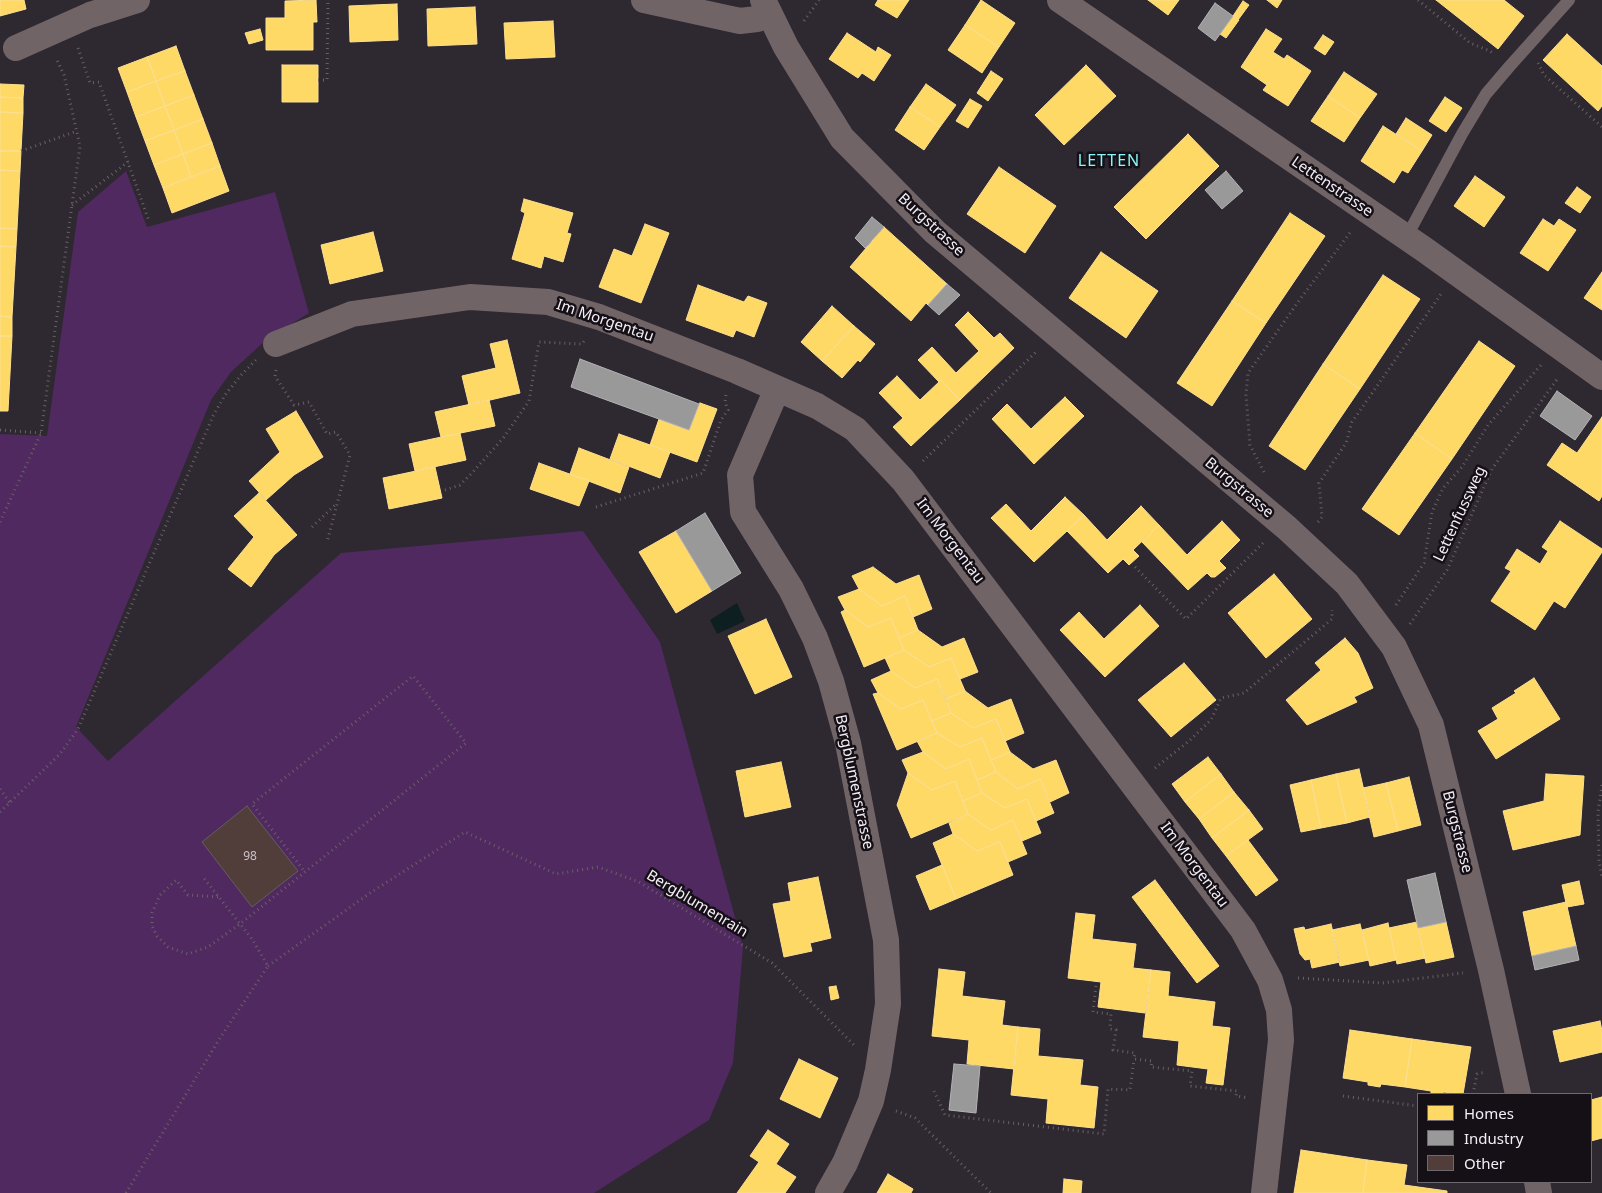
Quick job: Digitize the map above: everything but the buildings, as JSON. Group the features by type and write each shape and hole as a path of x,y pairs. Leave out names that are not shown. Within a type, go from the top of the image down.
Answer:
{"street":[{"path":"16,48 90,15 137,0"},
{"path":"644,0 740,21 757,19 766,7"},
{"name":"Lettenstrasse","path":"1060,0 1405,237 1602,377"},
{"name":"Burgstrasse","path":"766,7 786,47 842,138 935,232 1295,536 1347,584 1387,638 1431,725 1491,970 1518,1093"},
{"name":"Im Morgentau","path":"277,353 352,314 470,297 548,302 599,317 737,371 817,406 855,429 904,480 1243,930 1270,980 1279,1010 1281,1040 1264,1193"},
{"name":"Bergblumenstrasse","path":"777,389 740,474 743,512 792,589 815,638 831,681 848,743 886,940 888,1004 878,1070 871,1101 846,1163 828,1193"}],"lane":[{"path":"1405,237 1486,94 1569,0"}],"path":[{"path":"318,80 327,80 328,0"},
{"path":"1418,0 1470,43 1490,51 1509,66"},
{"path":"70,24 90,83 99,82 149,221"},
{"path":"1529,44 1544,75 1602,126"},
{"path":"0,522 41,433 80,146 64,75"},
{"path":"21,152 77,131"},
{"path":"72,206 128,162"},
{"path":"1248,495 1264,473 1250,445 1246,394 1248,373 1298,302 1357,224"},
{"path":"1135,567 1186,618 1259,546 1295,536 1322,517 1319,483 1346,443 1352,422 1441,293"},
{"path":"904,480 1056,333"},
{"path":"445,490 460,485 472,473 504,436 529,400 539,342 582,344"},
{"path":"0,812 60,754 78,729 213,416 225,395 242,374 260,357 277,353 275,376 294,405 309,402 327,434 336,432 350,455 327,542"},
{"path":"1387,638 1424,563 1432,512 1443,488 1462,466 1488,425 1543,362"},
{"name":"Lettenfussweg","path":"1387,638 1447,570 1492,469 1561,374"},
{"path":"596,507 703,472 721,420 728,410 725,402 726,396"},
{"path":"0,430 41,433"},
{"path":"312,527 336,503"},
{"path":"1147,774 1189,741 1211,720 1221,698 1244,693 1332,620"},
{"path":"218,897 188,896 176,880 160,895 152,913 152,926 157,936 168,947 188,954 208,947 306,872 466,743 413,676 252,804 306,872"},
{"path":"1602,785 1598,812 1599,861 1602,877"},
{"path":"0,789 10,803"},
{"name":"Bergblumenrain","path":"268,966 370,893 464,832 556,874 598,867 639,882 772,963 878,1070"},
{"path":"126,1193 220,1038 268,966 252,939 202,877"},
{"path":"1293,977 1382,983 1491,970"},
{"path":"934,1091 944,1115 1104,1134 1108,1089 1130,1090 1135,1053 1113,1050 1116,1030 1110,1029 1111,1014 1093,1012 1096,986"},
{"path":"1134,1059 1152,1061 1152,1067 1192,1071 1190,1086 1237,1091 1236,1096 1245,1098"},
{"path":"1473,1093 1477,1074 1487,1072 1489,1077"},
{"path":"1343,1096 1417,1106"},
{"path":"871,1101 915,1118 991,1193"}],"shaded area":[{"path":"126,171 147,227 275,192 309,313 267,339 231,372 211,400 76,727 108,761 341,553 583,531 660,642 743,947 733,1063 709,1120 594,1193 0,1193 0,434 47,436 78,212"},
{"path":"737,603 745,621 717,634 710,620"}],"district":[{"name":"LETTEN","path":"1109,161"}]}
